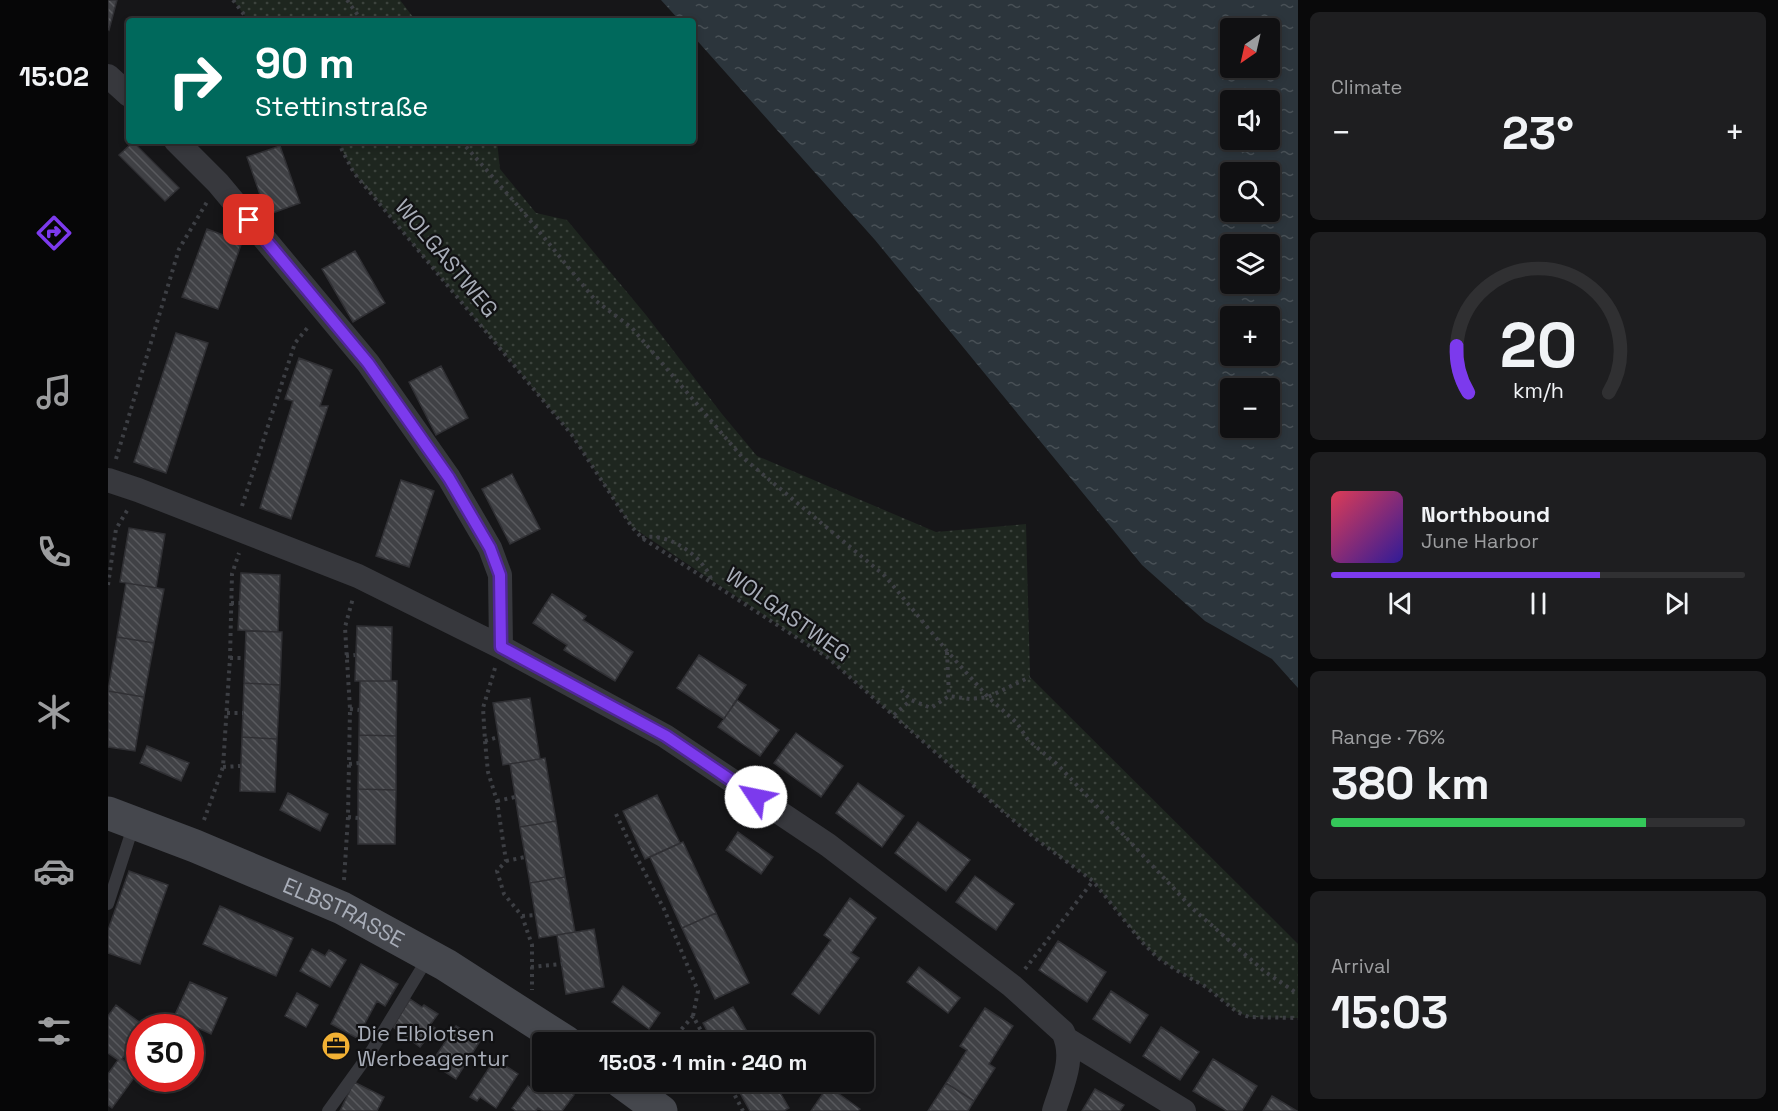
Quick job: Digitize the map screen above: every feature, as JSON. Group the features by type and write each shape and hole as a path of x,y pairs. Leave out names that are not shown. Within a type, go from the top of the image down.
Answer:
{"street":[{"path":"108,76 126,92"},
{"path":"179,144 218,183 368,363 449,478 490,548 500,575 501,647"},
{"path":"109,480 358,576 501,647 666,736 828,845 1012,986 1063,1032 1068,1040 1070,1055 1054,1111"},
{"name":"ELBSTRASSE","path":"121,818 195,846 342,908 429,956 551,1032"},
{"path":"1068,1040 1184,1111"},
{"path":"632,1092 650,1108"}],"lane":[{"path":"108,904 121,818"},
{"path":"328,1111 372,1050 429,956"}],"path":[{"path":"232,0 247,18"},
{"path":"347,0 360,18"},
{"name":"WOLGASTWEG","path":"340,144 354,173 572,435 632,527 642,538 827,657 999,809 1093,881 1150,950 1176,970 1206,987 1232,1009 1249,1017 1298,1018"},
{"path":"464,144 596,301 632,328 742,457 885,576 988,697 1017,723 1028,740 1058,765 1193,909 1264,971 1298,994"},
{"path":"109,480 179,249 218,183"},
{"path":"195,846 223,767 230,658 232,574 241,530 276,398 295,343 325,312"},
{"path":"108,585 116,529 138,490"},
{"path":"642,538 652,535 667,538 692,555 705,568 712,581"},
{"path":"342,908 348,817 350,709 345,627 358,576"},
{"path":"231,603 240,603"},
{"path":"501,647 483,708 488,772 497,801 506,861"},
{"path":"947,651 948,696"},
{"path":"346,656 356,655"},
{"path":"230,658 245,658"},
{"path":"901,690 911,700 931,708 948,696 970,699 988,697 1030,676"},
{"path":"894,715 911,700"},
{"path":"350,709 359,710"},
{"path":"226,713 243,713"},
{"path":"485,741 498,737"},
{"path":"349,764 358,763"},
{"path":"223,767 240,766"},
{"path":"497,801 515,797"},
{"path":"616,814 664,909 698,991 693,1016 678,1032"},
{"path":"348,817 358,818"},
{"path":"525,857 506,861 497,871 504,894 522,916 532,945 532,1019"},
{"path":"1012,986 1093,881"},
{"path":"522,916 535,915"},
{"path":"531,967 561,964"},
{"path":"693,1016 702,1032"},
{"path":"733,1092 743,1111"}],"shaded area":[{"path":"233,0 400,0 414,18 247,18"},
{"path":"340,144 497,144 500,169 536,213 567,220 646,315 757,456 936,532 1026,524 1030,677 1298,944 1298,1018 1249,1017 1237,1012 1206,987 1158,958 1142,942 1093,881 1000,809 827,657 632,527 572,435 354,173"}],"water":[{"path":"661,0 1298,0 1298,688 1272,659 1205,621 1142,565 875,240 696,39 696,18 677,18"}],"building":[{"path":"108,0 117,0 109,30 108,29"},
{"path":"131,144 135,144 179,188 165,201 119,155"},
{"path":"280,146 300,203 267,215 247,157"},
{"path":"207,229 242,242 218,309 182,297"},
{"path":"355,251 385,303 353,322 322,269"},
{"path":"176,333 208,343 166,473 134,462"},
{"path":"299,358 332,370 320,406 328,406 291,519 260,508 293,401 285,399"},
{"path":"441,366 468,418 436,435 409,382"},
{"path":"512,474 540,529 510,544 482,489"},
{"path":"401,480 434,491 409,567 376,556"},
{"path":"129,528 165,534 156,588 120,582"},
{"path":"241,573 280,575 278,632 238,630"},
{"path":"126,583 164,589 154,643 117,637"},
{"path":"552,594 586,616 583,620 633,652 615,681 564,650 567,645 533,623"},
{"path":"357,626 392,627 391,681 355,681"},
{"path":"246,631 282,632 280,685 244,683"},
{"path":"117,637 154,643 144,697 108,691"},
{"path":"699,655 746,685 724,719 677,688"},
{"path":"360,681 397,681 396,736 359,735"},
{"path":"244,683 280,685 277,739 242,737"},
{"path":"108,691 144,697 135,751 108,747"},
{"path":"530,698 540,759 503,765 493,703"},
{"path":"737,700 779,730 760,756 718,727"},
{"path":"796,733 843,766 821,797 774,763"},
{"path":"359,735 396,736 396,790 358,789"},
{"path":"242,737 277,739 275,792 240,791"},
{"path":"147,746 189,763 181,781 140,763"},
{"path":"545,758 556,821 520,827 510,764"},
{"path":"858,783 904,816 882,847 836,813"},
{"path":"358,789 396,790 395,844 358,844"},
{"path":"288,793 328,814 320,831 280,810"},
{"path":"657,795 680,843 645,859 623,811"},
{"path":"556,821 565,877 530,883 520,827"},
{"path":"918,822 970,860 946,891 895,853"},
{"path":"738,832 773,857 761,874 726,850"},
{"path":"683,842 716,913 682,928 650,857"},
{"path":"129,871 168,885 140,964 108,953 108,930"},
{"path":"975,876 1014,904 996,930 956,902"},
{"path":"565,877 575,932 539,938 530,883"},
{"path":"850,898 876,918 851,953 859,958 819,1014 792,994 831,940 824,935"},
{"path":"220,906 293,938 276,976 203,944"},
{"path":"716,913 749,983 715,999 682,928"},
{"path":"594,929 604,987 566,994 557,935"},
{"path":"1058,941 1106,972 1087,1002 1039,970"},
{"path":"312,949 325,956 329,950 346,960 330,987 300,971"},
{"path":"361,964 398,984 385,1006 377,1001 357,1038 331,1024"},
{"path":"919,967 960,998 948,1013 907,982"},
{"path":"190,982 227,998 211,1034 204,1031 204,1014 175,1014"},
{"path":"623,986 660,1013 649,1029 612,1002"},
{"path":"1111,991 1148,1015 1130,1043 1093,1019"},
{"path":"297,993 318,1005 306,1027 285,1016"},
{"path":"410,999 438,1014 430,1025 435,1028 420,1047 393,1027"},
{"path":"116,1005 128,1014 126,1014 126,1054 122,1059 126,1062 126,1089 112,1108 108,1105 108,1074 118,1060 108,1053 108,1016"},
{"path":"733,1007 747,1032 708,1032 703,1023"},
{"path":"985,1008 1013,1026 989,1064 995,1068 974,1101 946,1083 967,1050 960,1046"},
{"path":"456,1026 480,1041 456,1079 431,1063"},
{"path":"1161,1027 1199,1052 1180,1080 1143,1056"},
{"path":"495,1059 518,1074 496,1108 480,1097 477,1101 470,1097"},
{"path":"1213,1059 1257,1086 1242,1111 1227,1111 1193,1091"},
{"path":"354,1082 384,1097 377,1111 340,1111"},
{"path":"946,1083 974,1101 968,1111 928,1111"},
{"path":"528,1086 532,1092 570,1092 574,1095 562,1111 543,1111 538,1108 536,1111 516,1111 512,1108"},
{"path":"1095,1089 1124,1105 1120,1111 1082,1111"},
{"path":"740,1092 780,1092 789,1108 784,1111 750,1111"},
{"path":"824,1092 836,1092 860,1109 858,1111 811,1111"},
{"path":"1272,1096 1297,1111 1263,1111"}],"place":[{"name":"Die Elblotsen Werbeagentur","path":"336,1046"}],"route":[{"path":"249,220 368,363 449,478 490,548 500,575 501,647 666,736 756,797"}]}
